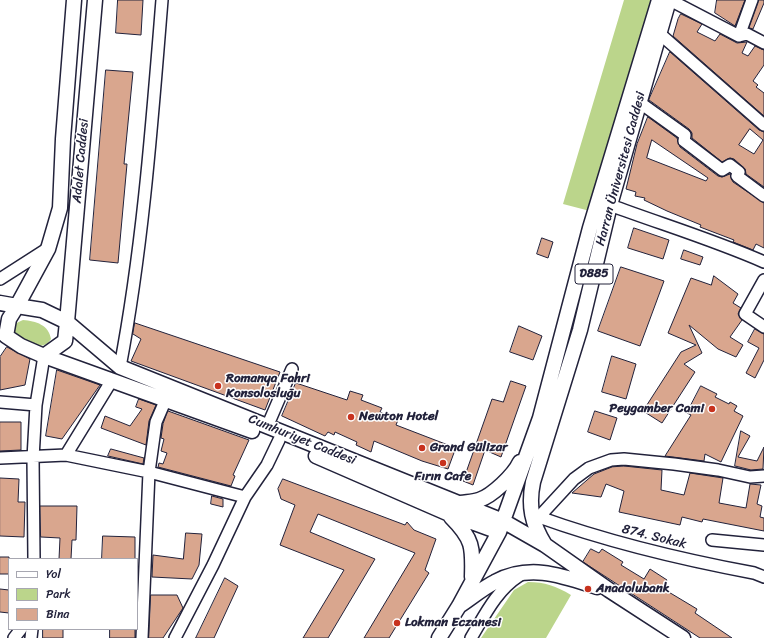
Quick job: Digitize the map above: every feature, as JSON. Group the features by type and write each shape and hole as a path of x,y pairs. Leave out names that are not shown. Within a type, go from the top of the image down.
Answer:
{"main road":[{"name":"Adalet Caddesi","path":"3,336 9,319 48,249 60,208 62,139 74,0"},
{"name":"Adalet Caddesi","path":"44,356 64,341 67,322 95,0"},
{"name":"Harran Üniversitesi Caddesi","path":"540,418 590,228 659,0"},
{"name":"Harran Üniversitesi Caddesi","path":"545,545 534,525 530,498 533,482 580,330 610,205 670,0"},
{"path":"0,304 17,306"},
{"name":"Cumhuriyet Caddesi","path":"17,306 42,310 67,322 120,367 459,503 501,527 545,545"},
{"name":"Cumhuriyet Caddesi","path":"3,336 20,346 44,356 279,440 446,513 501,527"},
{"path":"459,503 479,500 489,496 503,484 518,466 540,418"},
{"name":"D885","path":"501,527 540,418"},
{"path":"446,513 465,531 473,552 471,580"},
{"path":"439,638 459,606 471,580 501,527"},
{"name":"D885","path":"545,545 609,590 683,638"},
{"path":"459,606 495,582 524,572 554,573 609,590"}],"street":[{"path":"120,367 131,305 151,139 162,0"},
{"path":"670,0 739,36 747,34 764,43"},
{"path":"739,36 752,0"},
{"path":"660,34 764,125"},
{"path":"639,102 685,135 684,141 722,170 730,165 739,172 737,176 764,196"},
{"path":"610,205 682,232 729,246 764,262"},
{"path":"0,279 48,249"},
{"path":"764,280 745,314 764,327"},
{"path":"34,558 33,458 36,405 44,356"},
{"path":"267,427 292,369"},
{"path":"66,455 112,380"},
{"path":"142,638 149,472 156,422 166,399"},
{"path":"0,402 36,405"},
{"path":"175,638 245,497 267,466 279,440"},
{"path":"0,458 33,458 66,455 149,472 245,497"},
{"name":"874. Sokak","path":"764,476 750,478 718,470 674,464 624,459 611,460 589,468 574,479 539,517 607,540 679,559 754,572 764,576"},
{"path":"712,540 764,545"},
{"path":"471,638 496,597 508,583 524,572"},
{"path":"14,638 20,630"}],"green space":[{"path":"624,0 653,0 590,211 563,204"},
{"path":"23,320 33,321 45,327 50,334 51,339 43,346 38,346 28,343 13,334 12,325"},
{"path":"528,582 550,585 571,595 546,638 481,638 514,590"}],"building":[{"path":"118,0 143,0 141,35 116,33"},
{"path":"717,0 745,0 735,26 715,13"},
{"path":"759,0 764,0 764,3 753,29 749,28"},
{"path":"681,14 702,24 697,32 715,41 720,34 737,43 747,42 742,53 748,56 755,46 764,50 764,65 753,81 758,85 756,87 764,93 764,116 673,36"},
{"path":"670,52 759,130 764,132 764,187 746,174 745,169 734,159 730,158 722,162 692,138 692,133 689,129 649,100","holes":["750,129 763,140 754,154 739,145"]},
{"path":"106,70 133,72 124,164 127,164 118,263 90,260"},
{"path":"648,117 677,138 680,147 718,176 722,177 730,174 733,182 764,203 764,248 756,244 753,250 733,242 734,240 700,227 701,225 644,200 645,198 635,196 636,192 626,189 637,144","holes":["652,140 708,178 706,181 647,158"]},
{"path":"634,228 669,240 663,259 628,248"},
{"path":"542,238 553,242 548,258 537,254"},
{"path":"684,250 703,257 700,265 681,259"},
{"path":"621,267 664,281 640,346 598,331"},
{"path":"714,276 738,294 733,303 741,308 738,314 742,320 730,337 743,345 736,357 718,349 689,325 702,353 684,364 695,372 662,423 643,411 681,352 696,345 668,333 691,278 711,285"},
{"path":"135,323 280,372 265,410 131,361 141,339 133,334"},
{"path":"519,326 542,336 533,360 510,352"},
{"path":"755,329 764,334 764,360 755,378 746,373 759,348 748,342"},
{"path":"7,347 30,359 25,385 0,390 0,357"},
{"path":"612,356 636,364 626,399 602,392"},
{"path":"57,370 100,385 62,439 46,436"},
{"path":"511,381 526,386 501,457 485,450 473,485 463,481 492,399 503,402"},
{"path":"296,383 347,400 350,391 363,395 361,400 382,408 380,412 398,420 396,425 448,445 455,450 448,469 422,461 374,441 371,452 356,445 357,442 335,432 334,435 328,432 325,436 282,416"},
{"path":"701,386 717,394 715,397 737,406 734,411 743,416 721,462 705,454 704,461 665,456 691,415 687,413"},
{"path":"139,399 156,405 149,421 146,445 101,428 105,416 130,426 142,409 136,407"},
{"path":"168,411 249,440 233,475 235,476 231,486 158,467 159,463 163,464 167,453 161,451 164,439 161,438 163,424"},
{"path":"595,411 617,418 610,440 588,432"},
{"path":"0,422 21,422 21,450 0,451"},
{"path":"741,431 750,436 738,457 757,461 764,447 763,469 751,470 735,466"},
{"path":"111,449 144,458 143,464 108,456"},
{"path":"624,466 662,470 661,490 684,495 690,473 723,478 719,503 746,508 750,484 761,485 757,504 762,506 760,517 764,518 764,531 703,519 702,522 682,517 680,525 619,512 624,491 606,484 601,497 572,493 594,474 612,467"},
{"path":"0,478 19,479 18,502 25,502 24,537 0,536"},
{"path":"283,479 405,525 407,522 414,530 436,539 425,570 429,573 389,638 364,638 415,553 318,514 310,532 375,559 328,638 303,638 344,570 280,545 295,505 281,499 278,489"},
{"path":"212,496 223,499 223,507 211,504"},
{"path":"40,506 77,506 76,540 72,540 71,558 59,558 60,538 41,537"},
{"path":"186,533 202,534 199,565 192,579 152,577 153,555 183,559"},
{"path":"103,536 135,537 135,558 102,558"},
{"path":"591,549 599,553 602,549 623,562 621,565 644,579 650,569 667,580 662,588 697,609 695,613 732,638 700,638 583,562"},
{"path":"0,557 9,557 8,574 0,574"},
{"path":"225,578 238,586 214,638 196,638"},
{"path":"0,589 8,590 8,613 0,612"},
{"path":"151,595 177,595 183,608 163,638 149,638"},
{"path":"43,630 63,630 63,638 43,638"},
{"path":"110,630 135,630 135,638 110,638"}],"place":[{"name":"Romanya Fahri Konsolosluğu","path":"218,386"},
{"name":"Peygamber Cami","path":"712,409"},
{"name":"Newton Hotel","path":"351,417"},
{"name":"Grand Gülizar","path":"422,448"},
{"name":"Fırın Cafe","path":"443,463"},
{"name":"Anadolubank","path":"588,589"},
{"name":"Lokman Eczanesi","path":"397,623"}]}
